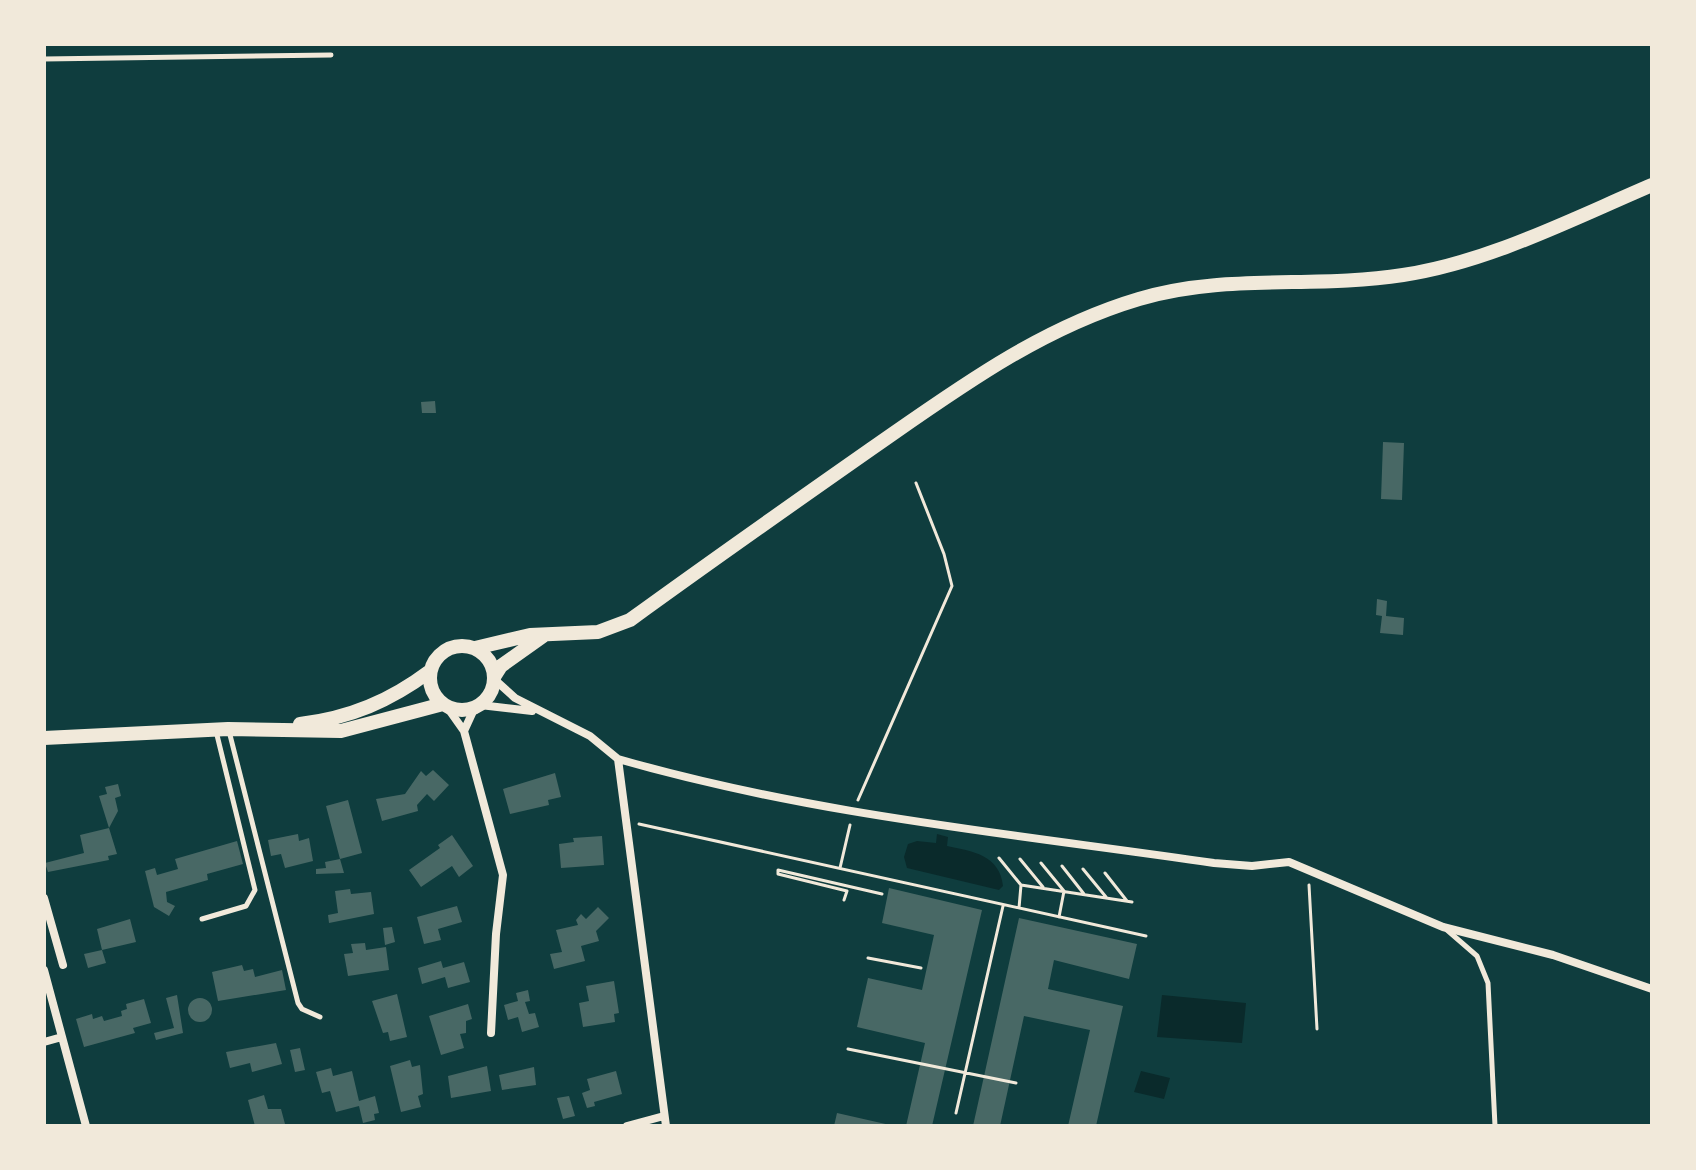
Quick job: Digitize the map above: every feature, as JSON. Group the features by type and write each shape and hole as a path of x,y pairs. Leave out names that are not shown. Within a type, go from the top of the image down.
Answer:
{"main road":[{"path":"262,729 313,723 371,708 401,693 430,671 442,652 453,647 475,648 518,637 598,632 630,620 970,380 1043,336 1101,311 1142,298 1205,286 1361,280 1440,269 1483,255 1652,185"},
{"path":"44,738 262,729 341,731 445,706 466,710 477,706 490,694 494,678 509,659 544,636"},
{"path":"475,648 489,660 494,678"},
{"path":"430,671 432,689 445,706"}],"street":[{"path":"494,678 515,698 590,736 618,759 751,792 853,811 1214,863 1252,866 1289,862 1443,927 1553,955 1652,989"},
{"path":"445,706 464,731 503,875 496,934 491,1033"},
{"path":"464,731 477,706 541,713"},
{"path":"618,759 666,1126"},
{"path":"44,898 63,965"},
{"path":"45,975 86,1126"},
{"path":"44,1042 62,1037"},
{"path":"627,1126 664,1116"}],"lane":[{"path":"44,59 331,55"},
{"path":"202,919 246,906 255,890 222,730"},
{"path":"222,730 298,1003 302,1009 320,1017"},
{"path":"1443,927 1477,956 1488,983 1495,1126"}],"path":[{"path":"853,811 952,586 944,554 916,483"},
{"path":"637,824 1146,936"},
{"path":"840,868 851,824"},
{"path":"999,858 1021,885 1130,902 1105,873"},
{"path":"1020,859 1043,887"},
{"path":"1041,863 1064,891"},
{"path":"1062,866 1084,894"},
{"path":"1300,868 1309,885 1313,916 1317,1029"},
{"path":"1083,869 1107,898"},
{"path":"844,900 847,891 778,874 778,870 882,894"},
{"path":"1019,908 1021,885"},
{"path":"1059,917 1064,891"},
{"path":"956,1113 1003,904"},
{"path":"868,958 921,968"},
{"path":"848,1049 1016,1083"}],"water":[{"path":"937,834 948,837 947,846 975,853 991,861 1001,876 1003,886 999,890 907,868 904,857 908,844 917,841 936,843"},
{"path":"1162,995 1246,1003 1242,1043 1157,1037"},
{"path":"1141,1071 1170,1078 1164,1099 1134,1092"}],"building":[{"path":"435,401 436,413 422,413 421,402"},
{"path":"1383,442 1404,443 1402,500 1381,499"},
{"path":"1377,599 1387,601 1386,616 1404,618 1403,635 1380,633 1382,616 1376,615"},
{"path":"433,770 449,785 434,801 427,794 417,805 418,811 382,821 376,799 405,794 421,771 426,776"},
{"path":"555,773 561,797 548,800 549,805 510,814 503,789"},
{"path":"118,784 121,796 115,798 118,811 109,828 99,796 107,794 105,787"},
{"path":"348,800 362,853 340,859 326,806"},
{"path":"109,828 117,854 108,856 109,860 48,872 45,863 84,853 80,835"},
{"path":"298,834 299,841 309,838 313,861 285,868 281,854 271,856 268,840"},
{"path":"452,835 473,866 459,877 452,866 421,887 409,870 440,848 438,845"},
{"path":"602,836 604,865 561,868 559,844 574,842 573,838"},
{"path":"237,841 243,864 207,874 208,880 166,892 167,902 175,906 169,916 154,907 145,871 155,868 157,875 178,869 175,859"},
{"path":"340,859 344,873 316,874 316,869 326,868 325,862"},
{"path":"889,888 982,910 932,1126 906,1126 925,1043 857,1027 868,978 922,990 934,935 882,923"},
{"path":"350,889 351,894 371,892 374,914 329,923 328,915 338,913 335,891"},
{"path":"457,906 462,922 438,929 441,940 424,944 417,917"},
{"path":"598,907 609,918 596,931 599,941 581,946 585,961 554,969 550,954 562,952 556,930 578,925 576,920 581,914 586,919"},
{"path":"1019,918 1137,944 1129,979 1054,960 1048,989 1123,1006 1096,1126 1068,1126 1090,1030 1024,1016 1000,1126 973,1126"},
{"path":"130,919 136,942 102,950 97,929"},
{"path":"392,927 395,942 385,945 383,928"},
{"path":"365,943 366,950 386,947 389,970 348,976 344,954 353,953 351,944"},
{"path":"102,950 106,963 88,968 84,954"},
{"path":"441,961 443,968 464,962 470,982 448,988 445,977 422,984 418,968"},
{"path":"242,965 244,971 253,969 255,977 282,970 286,990 218,1001 212,972"},
{"path":"614,981 619,1013 614,1014 615,1022 583,1027 579,1003 589,1001 586,986"},
{"path":"528,990 530,1001 525,1002 529,1014 535,1013 539,1027 522,1032 518,1017 508,1020 504,1005 518,1001 516,993"},
{"path":"397,994 407,1037 390,1041 388,1032 383,1033 372,1001"},
{"path":"177,995 183,1033 156,1040 154,1033 174,1028 166,998"},
{"path":"200,998 209,1001 212,1010 209,1019 200,1022 191,1019 188,1010 191,1001"},
{"path":"144,999 151,1023 133,1028 135,1033 84,1047 76,1019 92,1014 93,1019 102,1016 104,1021 122,1016 121,1011 127,1009 126,1004"},
{"path":"468,1004 472,1019 466,1021 466,1033 460,1034 464,1048 441,1055 429,1016"},
{"path":"276,1043 282,1064 252,1072 250,1063 230,1068 226,1052"},
{"path":"300,1048 305,1070 295,1072 290,1050"},
{"path":"410,1060 412,1067 420,1065 423,1094 418,1096 421,1107 401,1112 390,1066"},
{"path":"487,1066 491,1091 451,1098 448,1076"},
{"path":"534,1067 536,1085 502,1090 499,1075"},
{"path":"331,1068 333,1076 352,1071 359,1101 375,1096 379,1113 374,1114 375,1120 363,1123 359,1106 336,1112 330,1091 322,1093 316,1072"},
{"path":"616,1071 622,1094 594,1102 595,1106 587,1108 582,1093 590,1090 587,1079"},
{"path":"264,1095 268,1109 281,1109 285,1124 255,1126 248,1100"},
{"path":"569,1096 575,1116 563,1119 557,1098"},
{"path":"837,1113 890,1125 890,1126 834,1126"}]}
